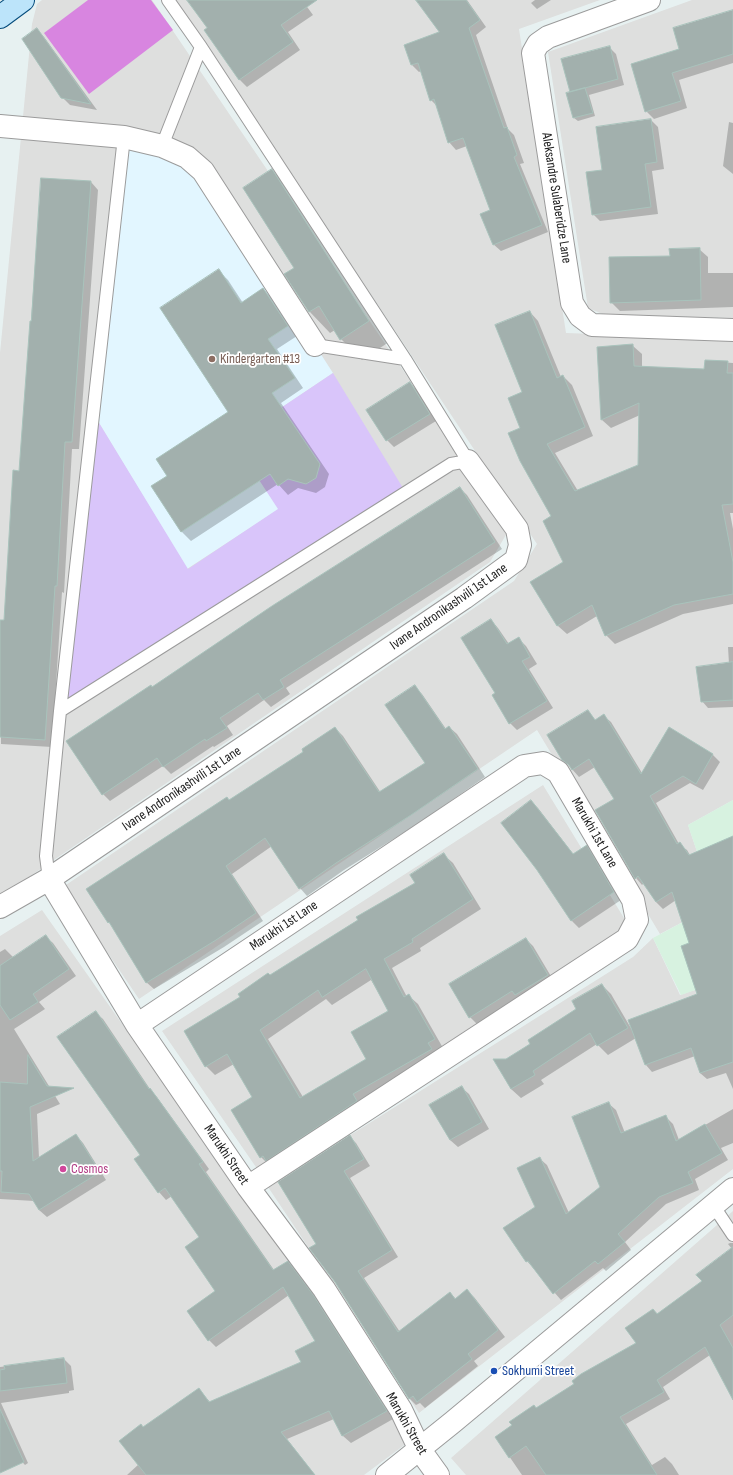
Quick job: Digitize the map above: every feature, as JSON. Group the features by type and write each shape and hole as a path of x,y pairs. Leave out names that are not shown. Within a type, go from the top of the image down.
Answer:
{"street":[{"path":"0,17 23,0"},
{"name":"Aleksandre Sulaberidze Lane","path":"649,0 548,37 538,44 533,53 572,303 580,316 592,325 733,330"},
{"path":"0,126 124,137 162,146 187,157 204,171 315,345"},
{"name":"Ivane Andronikashvili 1st Lane","path":"49,879 464,598 516,560 520,545 516,529 468,461"},
{"name":"Marukhi 1st Lane","path":"137,1025 524,766 543,763 558,772 633,900 637,920 626,939 248,1187"},
{"path":"0,907 49,879"},
{"name":"Marukhi Street","path":"49,879 137,1025 248,1187 324,1289 401,1410 420,1450 438,1475"},
{"path":"387,1475 420,1450 733,1189"}],"lane":[{"path":"60,711 451,464 468,461 405,359 201,47 168,0"},
{"path":"162,146 201,47"},
{"path":"49,879 46,856 60,711 124,137"},
{"path":"315,345 405,359"},
{"path":"713,1205 733,1235"}],"shaded area":[{"path":"42,0 152,0 510,528 490,562 7,892 0,894 0,353 32,24 37,4"},
{"path":"88,0 151,0 173,30 89,94 44,33"},
{"path":"175,0 600,0 519,29 566,333 733,339 733,800 688,825 715,905 660,934 537,730 139,999 63,887 514,581 537,544"},
{"path":"692,0 733,0 733,318 605,315 588,308 548,52"},
{"name":"Kindergarten #13","path":"124,137 187,157 333,373 233,440 279,509 187,569 93,413"},
{"path":"333,373 406,493 60,711 93,413 188,569 278,509 233,440"},
{"path":"543,785 630,928 258,1170 162,1031"},
{"path":"733,800 733,1008 721,981 681,995 653,938 715,905 688,825"},
{"path":"42,910 264,1226 288,1248 407,1443 364,1475 0,1475 0,936"},
{"path":"653,938 680,995 721,981 733,1008 733,1169 419,1413 268,1187 633,957"},
{"path":"733,1211 733,1475 466,1475 451,1458"}],"building":[{"path":"187,0 317,0 281,25 293,42 239,80 204,30 207,28"},
{"path":"416,0 466,0 480,20 469,28 504,128 507,127 517,155 514,157 542,225 493,245 480,214 490,210 463,138 448,143 434,99 430,101 418,63 411,65 404,45 439,32"},
{"path":"733,10 733,54 672,73 681,101 645,112 631,64 679,49 673,28"},
{"path":"37,28 91,104 61,98 22,39"},
{"path":"610,46 618,79 570,92 561,59"},
{"path":"585,88 593,113 573,118 566,93"},
{"path":"651,119 657,162 645,164 651,207 592,215 586,172 602,170 596,127"},
{"path":"272,169 369,321 340,340 319,306 309,312 284,274 294,268 243,188"},
{"path":"41,178 91,181 72,442 65,442 57,586 55,586 45,740 0,737 0,620 4,620 13,470 19,471"},
{"path":"700,248 701,300 610,303 609,257 670,256 669,249"},
{"path":"219,269 241,303 263,288 288,326 268,339 295,378 272,393 320,464 316,478 306,484 288,479 278,486 270,474 181,532 151,486 167,476 156,459 228,412 160,308"},
{"path":"530,311 557,378 563,375 585,427 547,444 575,491 638,465 639,403 601,420 597,347 633,344 634,366 704,369 705,360 728,361 727,373 733,373 733,504 722,505 733,562 733,594 674,605 605,636 592,605 557,626 530,582 563,562 543,521 551,516 520,461 508,433 520,428 508,398 522,392 495,325"},
{"path":"410,382 430,414 386,441 366,410"},
{"path":"460,487 495,542 280,680 284,687 263,700 258,693 220,718 227,728 206,741 205,739 163,767 157,758 102,795 66,741 151,685 152,687 272,606"},
{"path":"491,619 507,644 519,637 530,657 522,661 547,701 509,724 492,695 495,693 461,638"},
{"path":"733,662 733,700 701,702 696,667"},
{"path":"415,685 445,729 449,726 478,769 299,889 265,838 226,866 256,913 216,940 146,983 109,922 108,923 86,889 227,797 229,800 303,752 302,749 335,727 379,792 425,763 385,705"},
{"path":"588,710 595,720 604,714 641,774 669,727 713,754 696,784 683,776 650,796 677,844 680,842 689,855 733,836 733,1062 700,1073 691,1048 645,1065 628,1020 697,994 681,946 689,943 672,892 656,902 638,876 635,879 595,810 614,799 589,759 572,770 569,765 562,760 547,735"},
{"path":"531,800 573,854 587,845 614,892 571,921 537,870 501,823"},
{"path":"444,853 473,899 412,939 413,942 384,959 404,997 409,994 435,1039 428,1043 432,1049 353,1094 357,1101 266,1161 263,1156 260,1158 231,1110 252,1097 227,1054 205,1067 184,1031 240,997 238,994 268,973 270,975 358,920 356,917 415,883 410,875","holes":["366,969 388,1011 351,1032 366,1059 300,1098 260,1030 318,990 322,997"]},
{"path":"46,935 69,969 33,994 38,1002 10,1020 0,1005 0,966"},
{"path":"526,938 548,975 515,995 512,991 469,1018 449,984"},
{"path":"602,984 628,1028 597,1046 590,1033 533,1071 535,1075 511,1089 493,1059 506,1059 530,1044 528,1040 576,1009 572,1001"},
{"path":"96,1011 149,1089 150,1088 203,1162 199,1164 273,1270 288,1261 314,1296 387,1411 342,1436 329,1411 281,1432 315,1475 146,1475 119,1441 141,1424 143,1427 199,1388 209,1402 301,1362 295,1351 315,1341 283,1287 208,1341 187,1311 215,1291 185,1247 199,1237 165,1188 158,1193 134,1159 140,1155 57,1037"},
{"path":"28,1055 47,1086 74,1088 30,1107 33,1161 76,1134 100,1172 39,1210 29,1194 1,1192 0,1082 27,1084"},
{"path":"462,1086 482,1122 450,1140 429,1105"},
{"path":"609,1102 621,1133 666,1115 676,1141 705,1124 722,1153 688,1172 693,1183 659,1197 618,1234 625,1242 598,1264 595,1261 553,1294 528,1261 526,1262 503,1228 535,1207 517,1168 540,1157 566,1214 600,1187 572,1117"},
{"path":"350,1135 364,1159 344,1171 392,1250 358,1271 398,1332 450,1292 455,1299 467,1289 498,1330 468,1354 472,1359 417,1402 413,1396 409,1399 335,1282 309,1248 316,1244 278,1182"},
{"path":"733,1247 733,1315 720,1325 733,1348 733,1400 705,1347 657,1380 664,1392 620,1417 657,1475 546,1475 526,1446 509,1458 495,1437 512,1425 509,1422 534,1405 536,1408 574,1384 572,1381 581,1374 636,1343 625,1328 653,1309 657,1314 702,1281 696,1275"},
{"path":"64,1358 67,1383 0,1391 0,1370 5,1369 4,1366"},
{"path":"0,1409 24,1462 0,1473"}],"place":[{"name":"Kindergarten #13","path":"212,359"},
{"name":"Cosmos","path":"63,1169"},
{"name":"Sokhumi Street","path":"494,1371"}]}
